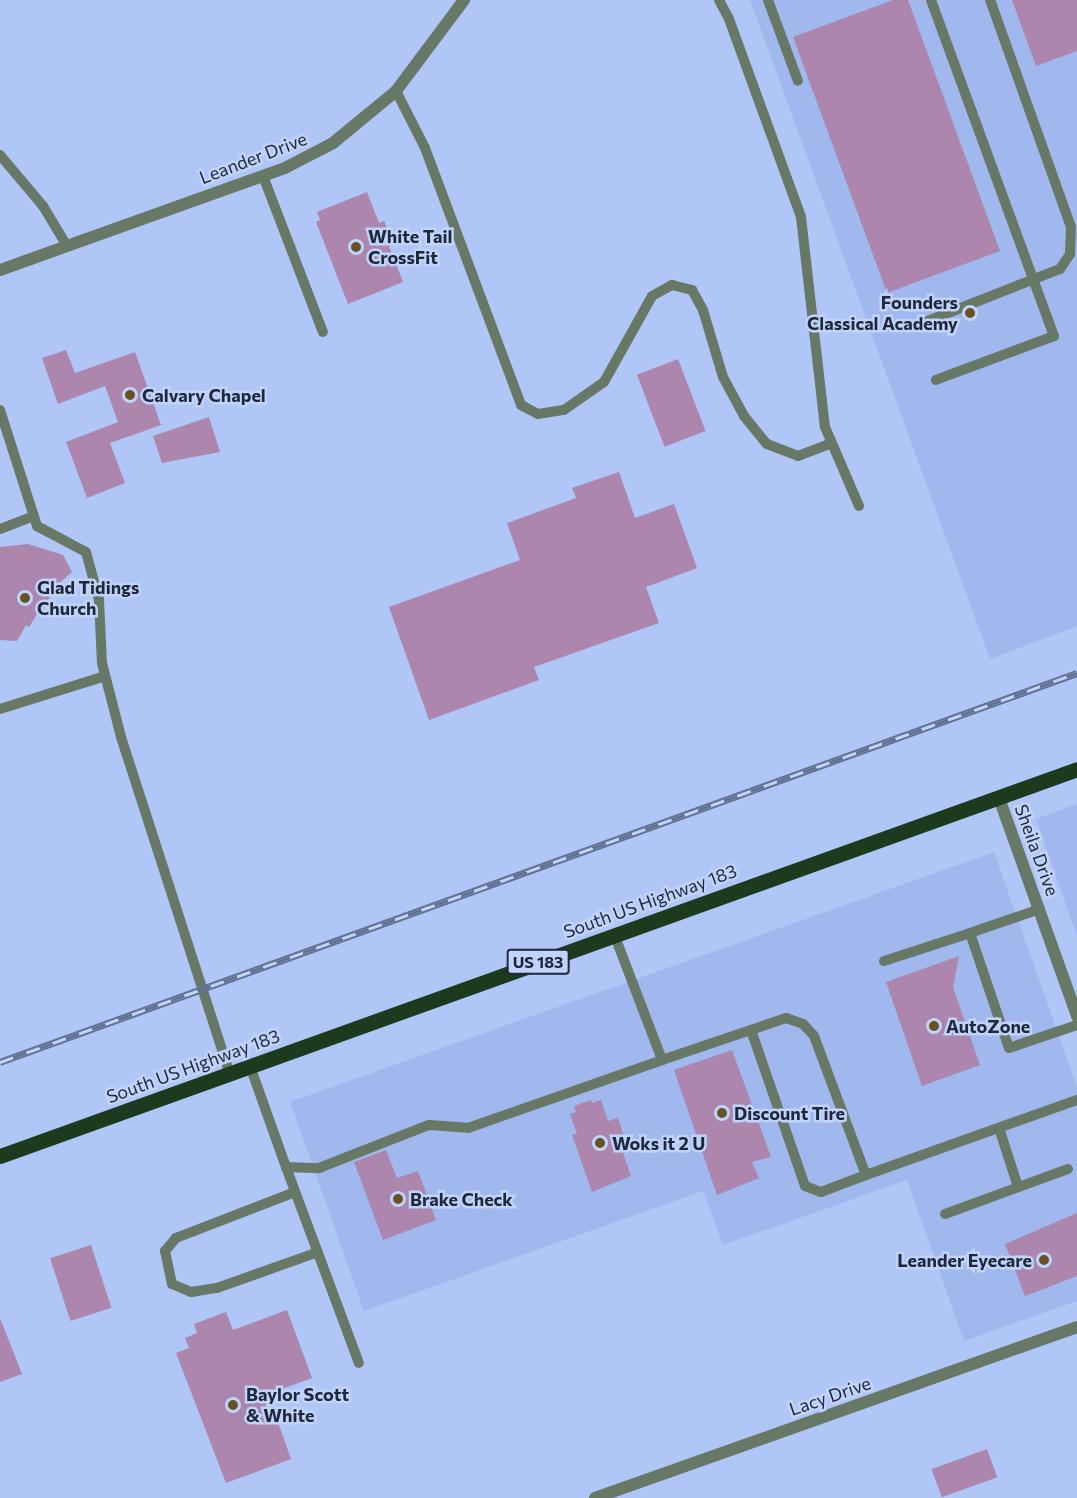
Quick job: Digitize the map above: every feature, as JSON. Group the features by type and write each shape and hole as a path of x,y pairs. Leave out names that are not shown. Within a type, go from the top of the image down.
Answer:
{"main road":[{"name":"South US Highway 183","path":"0,1156 1077,769"}],"street":[{"name":"Leander Drive","path":"0,270 263,176 333,143 396,91 464,0"},
{"name":"Sheila Drive","path":"999,798 1077,1016"},
{"name":"Lacy Drive","path":"595,1498 1077,1328"}],"lane":[{"path":"719,0 729,19 801,217 825,427 859,506"},
{"path":"768,0 798,81"},
{"path":"931,0 1054,336 936,380"},
{"path":"915,326 1060,269 1071,254 1071,227 990,0"},
{"path":"396,91 425,148 521,405 538,414 564,410 604,382 652,296 672,285 692,290 703,310 723,377 744,416 767,444 798,456 832,443"},
{"path":"0,154 44,206 67,246"},
{"path":"263,176 322,332"},
{"path":"0,410 5,443 38,526 86,552 99,600 105,676 121,737 230,1074"},
{"path":"0,529 34,516"},
{"path":"0,709 105,676"},
{"path":"884,961 1040,909"},
{"path":"970,933 1009,1048 1077,1025"},
{"path":"614,934 662,1060"},
{"path":"286,1167 319,1168 429,1125 468,1128 786,1018 803,1024 814,1036 866,1175"},
{"path":"751,1030 806,1186 821,1192 1077,1100"},
{"path":"250,1066 359,1363"},
{"path":"999,1128 1018,1187"},
{"path":"945,1214 1068,1169"},
{"path":"295,1192 176,1238 165,1251 172,1284 191,1293 217,1288 318,1252"}],"shaded area":[{"name":"Founders Classical Academy","path":"750,0 1077,0 1077,626 990,659"},
{"path":"1077,804 1077,936 1036,819"},
{"path":"994,852 1077,1087 1077,1301 964,1341 907,1180 723,1245 703,1191 364,1311 290,1102"}],"building":[{"path":"893,0 908,0 1000,251 887,293 793,37"},
{"path":"1012,0 1077,0 1077,51 1036,66"},
{"name":"White Tail CrossFit","path":"367,192 379,223 384,221 394,244 389,246 403,282 348,304 316,222 320,220 317,212"},
{"path":"66,350 75,373 135,352 161,425 110,443 125,483 87,498 66,442 118,422 105,386 58,404 42,358"},
{"path":"678,359 706,431 665,447 637,375"},
{"path":"209,417 220,452 162,463 153,436"},
{"path":"619,472 635,518 674,504 697,568 646,587 659,623 534,667 539,680 429,720 389,607 520,560 507,523 576,498 572,488"},
{"name":"Glad Tidings Church","path":"28,544 63,555 72,572 56,586 42,611 39,611 29,627 26,625 17,641 0,640 0,547"},
{"name":"AutoZone","path":"959,956 953,987 980,1065 922,1086 886,982"},
{"name":"Discount Tire","path":"732,1050 771,1157 752,1162 759,1178 717,1195 674,1070"},
{"name":"Woks it 2 U","path":"591,1100 592,1103 601,1100 608,1121 618,1118 629,1151 623,1153 631,1176 592,1192 572,1135 577,1134 570,1114 576,1112 574,1106"},
{"name":"Brake Check","path":"386,1150 397,1178 418,1171 436,1220 383,1240 354,1162"},
{"name":"Leander Eyecare","path":"1077,1213 1077,1276 1025,1296 1005,1244"},
{"path":"91,1245 111,1308 70,1321 50,1258"},
{"name":"Baylor Scott & White","path":"287,1310 312,1378 268,1394 291,1459 226,1483 176,1353 189,1348 185,1338 197,1333 194,1324 226,1312 233,1330"},
{"path":"0,1318 22,1374 0,1382"},
{"path":"987,1449 997,1477 942,1497 932,1469"}],"railway":[{"path":"0,1062 1077,673"}],"place":[{"name":"White Tail CrossFit","path":"356,247"},
{"name":"Founders Classical Academy","path":"970,313"},
{"name":"Calvary Chapel","path":"130,395"},
{"name":"Glad Tidings Church","path":"25,598"},
{"name":"AutoZone","path":"934,1026"},
{"name":"Discount Tire","path":"722,1113"},
{"name":"Woks it 2 U","path":"600,1143"},
{"name":"Brake Check","path":"398,1199"},
{"name":"Leander Eyecare","path":"1044,1260"},
{"name":"Baylor Scott & White","path":"233,1405"}]}
